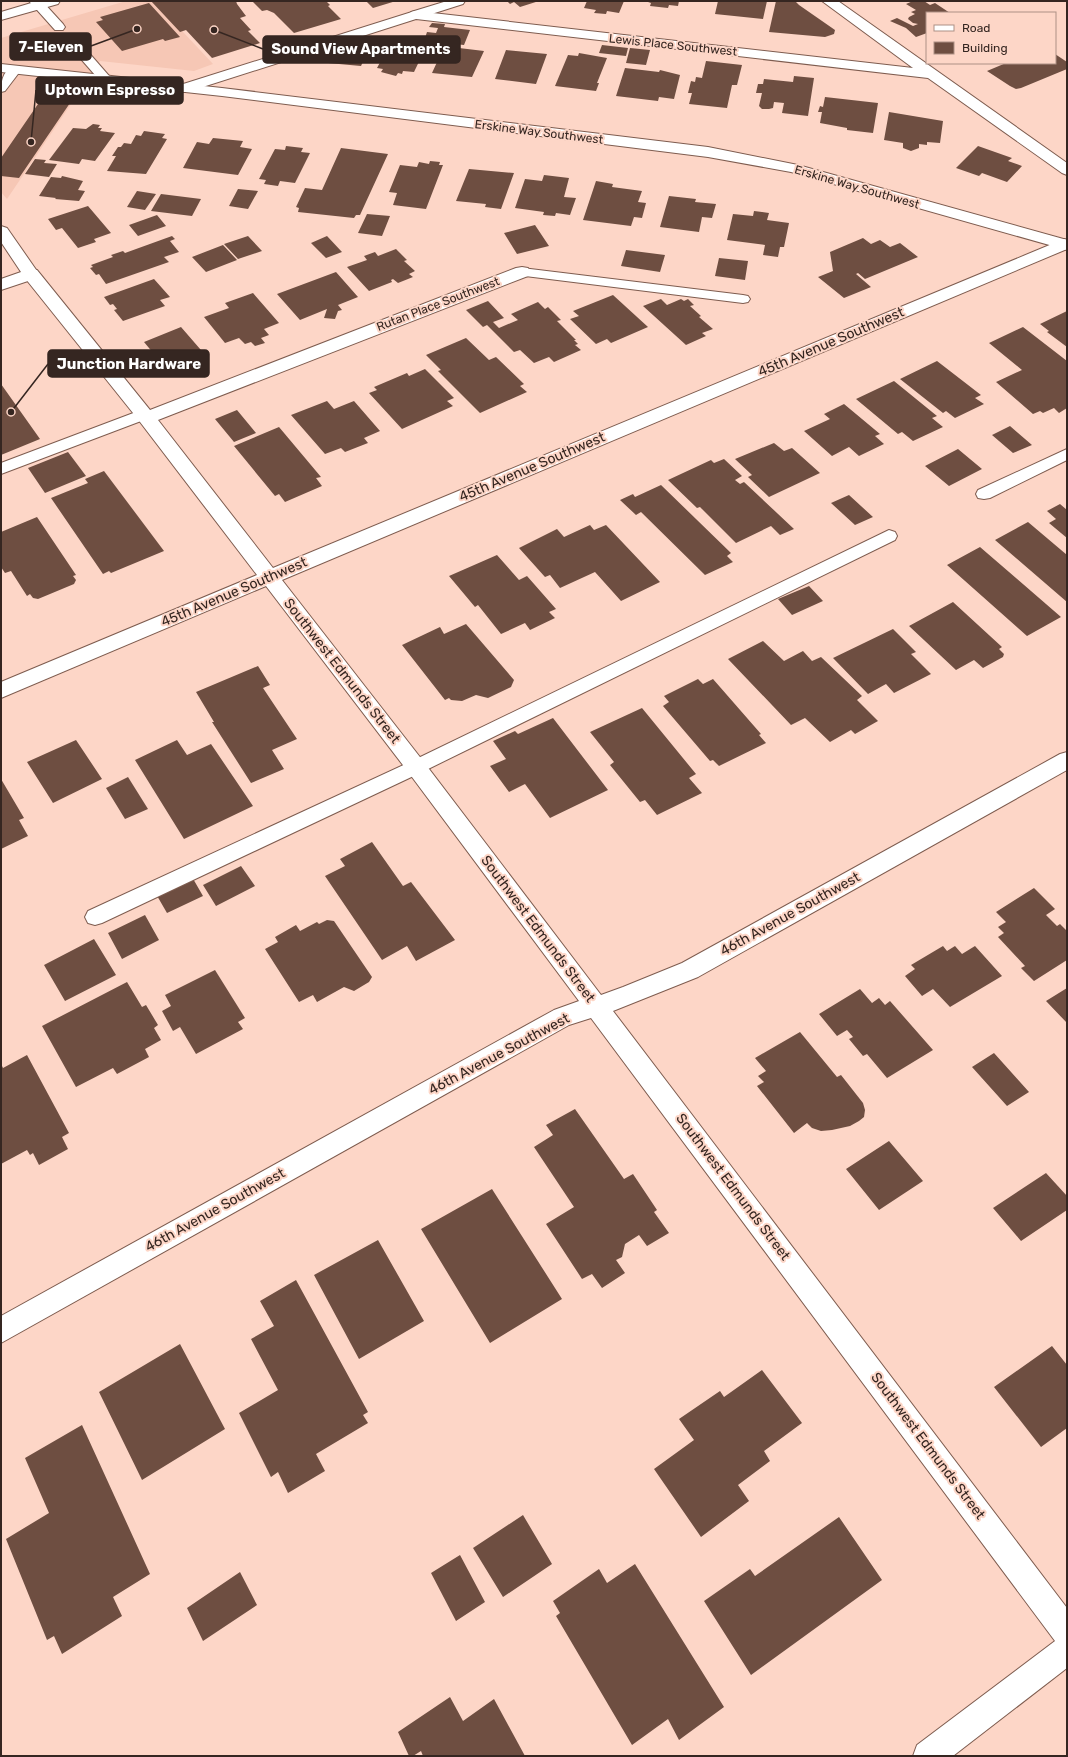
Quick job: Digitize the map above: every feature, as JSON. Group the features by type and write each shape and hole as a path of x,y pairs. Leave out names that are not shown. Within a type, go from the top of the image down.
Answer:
{"street":[{"path":"1,16 36,3 53,1"},
{"path":"829,1 1067,170"},
{"name":"Lewis Place Southwest","path":"182,89 414,15 932,74"},
{"name":"Erskine Way Southwest","path":"8,69 723,155 793,168 1066,245"},
{"name":"Southwest Edmunds Street","path":"1,231 31,274 145,416 416,767 1067,1632"},
{"name":"45th Avenue Southwest","path":"1,690 1066,245"},
{"name":"Rutan Place Southwest","path":"145,416 522,272"},
{"path":"1,285 31,274"},
{"name":"46th Avenue Southwest","path":"1,1330 550,1024 577,1012 597,1007 643,991 690,970 1067,760"},
{"path":"928,1756 1067,1650"}],"lane":[{"name":"Lewis Place Southwest","path":"414,15 458,1"},
{"path":"36,3 59,27"},
{"path":"85,56 106,80"},
{"path":"1,88 8,69"},
{"name":"Rutan Place Southwest","path":"522,272 743,299"},
{"path":"1,469 145,416"},
{"path":"984,494 1067,454"},
{"path":"95,917 416,767 889,536"}],"shaded area":[{"path":"126,1 154,1 213,64 194,71 100,61 7,199 1,192 1,38"}],"building":[{"path":"151,1 236,1 246,16 240,18 251,30 248,31 260,43 212,58 186,30 180,32"},
{"path":"252,1 326,1 330,5 328,6 341,19 294,33 274,13 267,10 262,11"},
{"path":"366,1 396,1 373,8"},
{"path":"507,1 539,1 520,7 514,2 510,4"},
{"path":"587,1 624,1 619,13 607,11 606,14 594,13 596,10 584,8"},
{"path":"645,1 679,1 678,6 669,5 668,8 650,6 651,3"},
{"path":"718,1 767,1 763,19 715,14"},
{"path":"776,1 795,1 835,30 834,34 825,37 769,32"},
{"path":"913,1 924,1 930,5 935,3 948,12 926,12 926,33 916,37 906,28 890,21 897,18 913,26 918,24 913,23 908,19 915,14 911,12 916,10 906,4"},
{"path":"149,3 180,37 165,41 163,39 122,51 96,22 103,20 100,17"},
{"path":"432,23 445,24 444,27 470,30 464,45 436,42 438,39 425,38 427,32 436,33 438,28 429,27"},
{"path":"402,36 413,37 411,43 427,45 414,72 403,71 402,74 398,73 396,76 381,72 383,69 377,68 392,40 399,41"},
{"path":"602,45 628,48 626,56 599,53"},
{"path":"343,47 369,49 361,66 328,63 324,59 326,55 331,54 328,52"},
{"path":"459,48 484,51 472,77 432,73 443,49 458,50"},
{"path":"630,48 650,50 646,65 626,63"},
{"path":"506,50 547,54 536,84 495,79"},
{"path":"579,53 607,58 597,83 599,83 596,91 555,86 568,55 578,56"},
{"path":"1056,55 1067,62 1067,69 1016,89 987,71 1004,64 1056,64"},
{"path":"706,61 742,65 737,85 732,85 727,108 689,104 692,93 688,93 691,81 695,82 696,77 702,78"},
{"path":"625,68 659,72 660,70 680,75 674,99 659,97 658,101 616,96"},
{"path":"794,76 814,78 808,116 782,113 784,103 774,102 773,108 769,109 762,109 759,106 762,93 756,93 758,84 763,84 764,79 793,82"},
{"path":"825,97 878,103 873,133 847,130 847,128 820,123 822,112 818,112 820,106 823,107"},
{"path":"50,100 70,103 19,178 1,176 1,158 38,104"},
{"path":"889,112 943,121 940,143 927,142 927,145 919,144 919,148 911,151 903,148 903,143 884,140"},
{"path":"93,124 100,125 98,128 102,128 100,131 115,133 95,161 82,159 79,164 49,160 73,128 86,129"},
{"path":"144,131 165,134 162,138 167,139 146,174 107,171 116,156 112,156 118,147 121,147 124,143 131,144 136,135 141,136"},
{"path":"213,138 243,141 240,147 252,149 238,175 183,168 197,142 209,144"},
{"path":"286,146 303,148 301,152 310,153 295,183 280,181 278,186 264,184 266,180 259,179 275,149 285,150"},
{"path":"978,146 1012,158 1008,161 1022,166 1007,182 982,173 979,176 956,168"},
{"path":"341,148 388,154 360,215 356,215 354,218 298,212 299,208 296,207 305,188 322,190"},
{"path":"35,159 46,160 44,163 57,164 49,177 25,174"},
{"path":"430,161 440,162 439,165 443,165 426,209 393,205 397,193 389,192 400,165 417,167 419,162 429,164"},
{"path":"469,169 514,173 501,209 485,207 486,204 456,201"},
{"path":"544,175 569,178 564,197 576,198 570,215 556,213 555,216 543,215 544,212 515,208 525,179 542,181"},
{"path":"62,176 83,181 78,190 85,191 79,201 39,196 51,177 61,178"},
{"path":"596,181 613,184 612,187 642,191 638,202 646,203 642,218 634,217 631,226 583,220"},
{"path":"238,189 258,191 248,209 229,206"},
{"path":"137,191 156,194 145,210 127,207"},
{"path":"161,194 201,199 192,216 151,211"},
{"path":"669,196 696,199 695,202 716,204 712,218 702,217 699,232 660,227"},
{"path":"88,206 111,233 94,239 96,242 78,248 62,228 56,230 48,219"},
{"path":"754,211 769,213 767,220 789,223 784,247 780,247 778,257 763,255 765,245 727,240 733,214 753,216"},
{"path":"367,214 390,216 382,236 358,233"},
{"path":"157,215 166,226 138,236 129,225"},
{"path":"535,225 549,246 517,254 504,233"},
{"path":"172,236 175,239 170,241 179,252 164,257 169,262 106,284 99,274 96,275 90,268 93,267 91,265 113,257 111,255 123,251 125,253"},
{"path":"248,236 262,251 238,259 224,244"},
{"path":"327,236 342,252 326,258 311,243"},
{"path":"863,238 871,244 880,240 890,247 900,243 918,257 865,279 858,273 856,274 871,287 844,298 818,277 833,271 830,252"},
{"path":"223,245 237,260 206,272 192,257"},
{"path":"396,249 407,260 404,261 415,271 409,274 413,277 398,283 393,279 391,280 392,282 369,291 347,267 367,260 364,256 375,252 378,256"},
{"path":"626,250 665,255 660,272 621,266"},
{"path":"719,258 748,261 745,280 715,276"},
{"path":"336,272 358,297 338,305 342,310 338,311 335,319 324,318 327,309 300,320 277,294"},
{"path":"154,279 170,297 160,300 165,306 123,321 114,310 117,309 113,304 110,305 104,297"},
{"path":"253,293 279,323 264,329 269,335 261,338 265,343 255,346 251,342 245,344 239,338 225,343 204,317 229,308 225,303"},
{"path":"613,295 648,327 611,343 607,339 596,344 570,319 579,316 573,311"},
{"path":"661,299 667,305 681,299 684,301 688,299 694,305 690,306 701,316 699,317 713,329 702,333 706,336 686,345 643,306"},
{"path":"488,301 504,318 493,322 499,328 518,320 511,314 538,302 545,309 548,307 561,320 557,321 576,340 574,340 578,344 575,345 581,350 554,362 549,357 534,363 520,350 514,352 487,325 483,327 466,310"},
{"path":"1067,311 1067,347 1047,332 1049,331 1040,324"},
{"path":"181,327 207,357 169,372 144,342"},
{"path":"1023,327 1067,361 1067,408 1059,413 1054,408 1043,413 1040,411 1033,414 996,382 1022,370 989,343"},
{"path":"466,338 489,360 496,357 524,384 520,386 527,392 480,413 438,371 441,370 426,355"},
{"path":"937,361 981,395 975,398 984,404 955,418 946,411 943,413 900,379"},
{"path":"425,369 454,398 447,401 453,406 402,429 369,393 377,390 374,387 407,373 409,376"},
{"path":"894,381 937,416 932,418 943,427 913,441 902,432 898,434 856,399"},
{"path":"1,384 40,439 1,455"},
{"path":"327,401 334,409 354,401 380,431 364,438 368,443 345,452 341,448 325,454 291,415"},
{"path":"844,404 880,434 875,436 884,444 859,456 849,447 832,456 804,431 830,419 824,414"},
{"path":"237,410 256,433 234,442 215,419"},
{"path":"1010,426 1032,445 1013,453 992,435"},
{"path":"279,427 321,477 316,478 322,486 285,502 279,494 275,496 234,446"},
{"path":"774,443 784,451 792,448 820,473 769,497 748,477 752,475 735,459"},
{"path":"958,449 982,469 949,486 925,466"},
{"path":"68,452 86,476 45,493 28,468"},
{"path":"724,459 742,476 735,480 740,484 744,482 794,529 780,535 771,526 736,543 700,507 697,508 668,480 711,460 714,463"},
{"path":"104,471 164,551 111,573 109,571 103,574 51,498 88,483 85,479"},
{"path":"661,485 731,553 727,556 733,562 705,575 641,512 636,515 620,500 633,494 635,497"},
{"path":"849,495 873,517 855,525 831,503"},
{"path":"1060,504 1067,510 1067,538 1049,523 1056,519 1047,511"},
{"path":"37,517 76,575 73,576 76,580 74,584 38,599 33,598 30,594 27,596 11,571 5,573 1,567 1,532"},
{"path":"1028,522 1067,555 1067,602 995,540"},
{"path":"590,525 594,530 606,525 660,582 621,601 595,572 560,588 550,575 545,577 519,548 557,529 564,537"},
{"path":"980,547 1061,617 1027,636 947,565"},
{"path":"497,555 519,580 527,576 556,609 549,612 555,618 530,630 525,623 501,634 478,605 475,607 449,576"},
{"path":"809,586 823,601 792,615 778,599"},
{"path":"953,602 1002,647 999,649 1004,654 1003,657 983,668 974,660 956,670 909,626"},
{"path":"466,624 514,680 511,687 488,698 476,695 462,701 451,700 449,698 445,700 402,645 440,627 444,634"},
{"path":"893,629 916,652 911,654 931,674 894,693 886,684 868,694 833,658"},
{"path":"763,641 784,661 803,651 812,661 821,657 862,696 857,700 878,721 855,734 851,730 830,742 805,718 791,725 728,659"},
{"path":"258,666 270,685 263,688 297,739 272,750 284,769 251,783 212,722 214,722 196,692"},
{"path":"698,679 703,684 713,679 761,734 759,735 766,743 719,766 713,760 710,761 663,706 669,702 664,696"},
{"path":"642,708 696,774 689,778 702,793 657,815 645,800 640,802 610,765 614,762 590,732"},
{"path":"553,718 608,790 550,818 525,784 509,792 490,766 506,759 493,741 515,731 518,734"},
{"path":"76,740 102,779 53,803 27,762"},
{"path":"177,740 187,755 211,744 253,806 184,839 135,760"},
{"path":"128,777 148,809 125,819 106,788"},
{"path":"1,779 24,818 19,820 28,836 1,849"},
{"path":"372,842 403,886 411,882 455,940 416,961 407,946 382,960 325,876 345,866 340,859"},
{"path":"241,866 255,886 216,906 203,885"},
{"path":"192,877 203,896 167,913 156,894"},
{"path":"1034,888 1055,909 1046,915 1057,926 1060,924 1067,931 1067,960 1034,981 1021,968 1025,966 998,937 1004,933 998,927 1006,922 996,912"},
{"path":"145,915 159,940 122,959 108,933"},
{"path":"327,920 334,921 372,977 369,982 354,991 344,987 317,1002 313,995 299,1002 265,949 278,942 275,937 296,925 300,931 317,922 319,924"},
{"path":"94,939 116,975 65,1001 44,965"},
{"path":"943,946 947,951 955,946 962,954 975,946 1002,976 950,1007 933,989 922,996 905,976 915,969 911,965"},
{"path":"215,970 245,1018 238,1022 243,1029 196,1054 180,1027 173,1031 162,1011 171,1006 165,995"},
{"path":"127,982 142,1007 146,1005 158,1025 154,1028 161,1040 145,1049 149,1057 117,1074 113,1068 76,1087 42,1026"},
{"path":"1067,988 1067,1023 1046,1001"},
{"path":"860,989 872,1003 879,998 885,1005 890,1001 933,1050 887,1078 867,1054 863,1056 849,1039 853,1037 847,1030 837,1036 819,1014"},
{"path":"800,1032 837,1077 841,1075 863,1103 865,1110 864,1117 859,1121 850,1126 821,1131 812,1128 807,1123 794,1133 757,1086 764,1082 758,1076 766,1071 755,1058"},
{"path":"994,1053 1029,1092 1007,1106 972,1067"},
{"path":"27,1055 69,1133 62,1137 68,1149 39,1165 33,1153 30,1155 27,1150 1,1164 1,1064 3,1068"},
{"path":"575,1109 624,1179 633,1174 657,1210 654,1212 669,1233 647,1246 639,1235 625,1244 622,1257 616,1260 625,1273 602,1288 592,1274 582,1279 546,1224 574,1207 534,1147 553,1135 546,1125"},
{"path":"889,1141 923,1181 879,1210 846,1169"},
{"path":"1046,1173 1067,1196 1067,1210 1021,1241 993,1208"},
{"path":"492,1189 562,1299 490,1343 421,1229"},
{"path":"378,1240 424,1321 359,1359 314,1275"},
{"path":"296,1280 368,1412 363,1415 368,1423 316,1454 325,1471 288,1493 278,1472 271,1477 239,1413 278,1390 251,1339 274,1326 260,1301"},
{"path":"180,1344 225,1429 142,1480 99,1392"},
{"path":"1052,1346 1067,1365 1067,1428 1041,1447 994,1387"},
{"path":"762,1370 802,1423 764,1451 770,1461 738,1485 749,1501 701,1537 654,1469 694,1440 679,1419 720,1391 724,1397"},
{"path":"82,1425 150,1574 113,1597 122,1616 62,1654 54,1636 47,1640 6,1539 49,1513 25,1458"},
{"path":"523,1515 552,1564 503,1597 473,1548"},
{"path":"839,1517 882,1580 751,1675 704,1601 750,1569 755,1576"},
{"path":"460,1555 485,1602 456,1621 431,1573"},
{"path":"635,1564 724,1707 679,1740 668,1719 632,1745 556,1616 560,1613 553,1601 599,1569 607,1583"},
{"path":"240,1572 257,1605 203,1641 187,1608"},
{"path":"450,1697 463,1721 494,1699 525,1756 423,1756 421,1751 413,1756 409,1756 398,1732"}],"place":[{"name":"7-Eleven","path":"137,29"},
{"name":"Sound View Apartments","path":"214,30"},
{"name":"Uptown Espresso","path":"31,142"},
{"name":"Junction Hardware","path":"11,412"}]}
